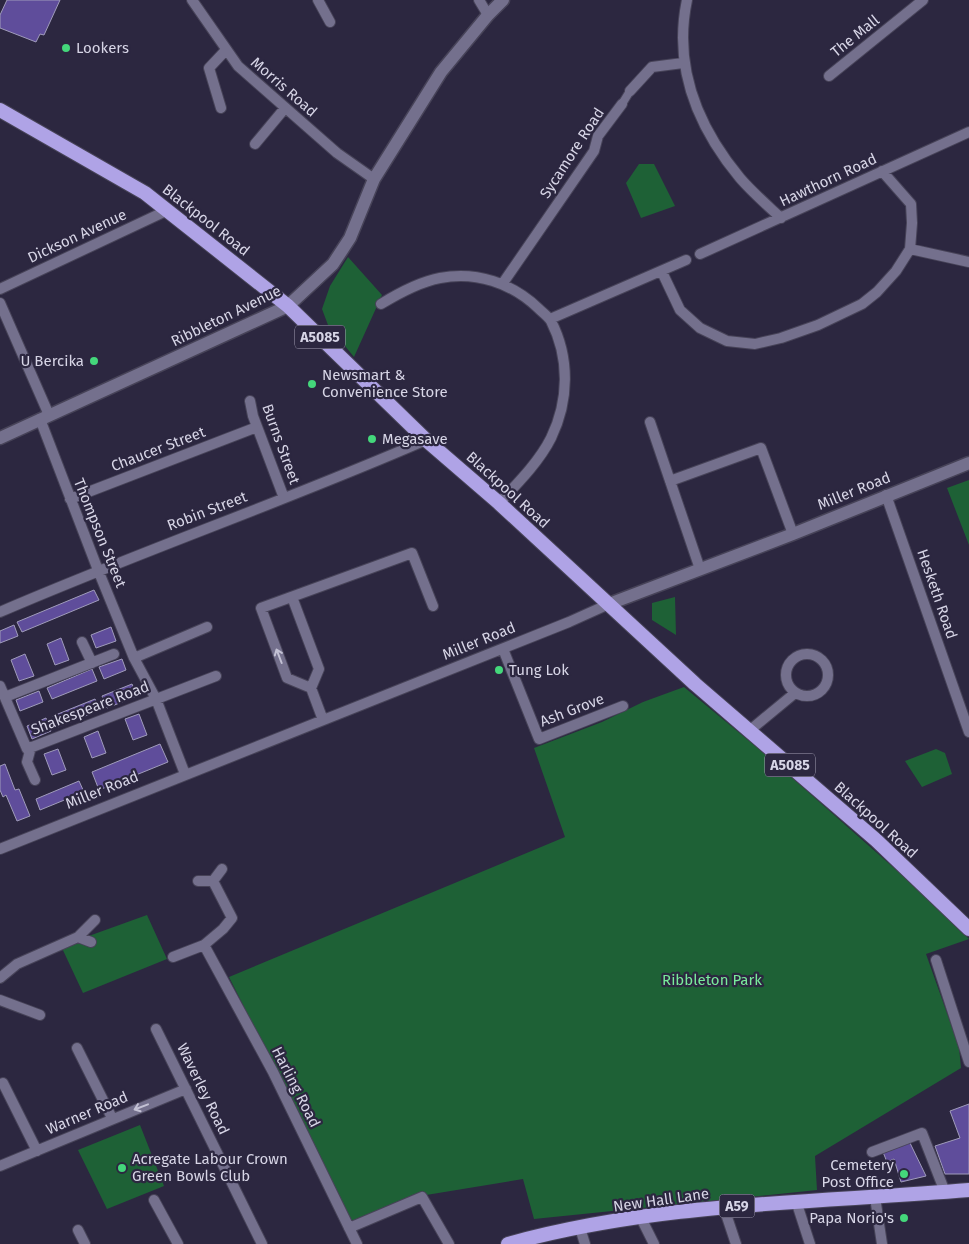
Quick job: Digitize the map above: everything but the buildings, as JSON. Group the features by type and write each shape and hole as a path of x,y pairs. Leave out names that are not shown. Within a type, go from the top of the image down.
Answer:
{"highway":[{"name":"Blackpool Road","path":"0,110 145,193 288,306 426,440 498,503 695,684 876,840 969,929"},
{"name":"New Hall Lane","path":"508,1244 580,1228 641,1218 724,1208 796,1201 969,1190"}],"main road":[{"name":"Ribbleton Avenue","path":"0,438 288,306 333,264 346,244 374,179 441,72 488,15 503,0"},
{"name":"Miller Road","path":"609,604 794,534 886,495 969,463"}],"street":[{"name":"Morris Road","path":"192,0 238,66 336,153 374,179"},
{"path":"318,0 330,22"},
{"path":"480,0 488,15"},
{"path":"687,0 683,63 687,82 704,125 740,178 781,218"},
{"name":"The Mall","path":"829,76 923,0"},
{"path":"221,108 209,68 226,50"},
{"name":"Sycamore Road","path":"502,283 594,152 598,136 630,91 652,67 683,63"},
{"path":"255,144 285,108"},
{"name":"Hawthorn Road","path":"700,254 969,132"},
{"path":"662,272 680,310 700,328 727,340 755,344 781,338 818,325 862,304 877,292 896,271 910,249 912,223 910,204 882,172"},
{"name":"Dickson Avenue","path":"0,290 168,210"},
{"path":"910,249 969,262"},
{"path":"550,319 686,260"},
{"path":"381,304 421,284 440,278 481,278 502,283 530,300 550,319 564,356 566,380 562,405 551,439 522,478 498,503"},
{"path":"0,303 45,417"},
{"name":"Burns Street","path":"250,401 257,428 284,498"},
{"name":"Thompson Street","path":"45,417 70,499 134,658 156,698 185,774"},
{"path":"650,422 700,569"},
{"name":"Chaucer Street","path":"70,499 257,428"},
{"name":"Robin Street","path":"0,612 98,570 305,491 426,440"},
{"path":"670,481 761,448 794,534"},
{"name":"Hesketh Road","path":"886,495 969,732"},
{"path":"311,688 287,678 261,608 412,552 432,606"},
{"path":"292,597 319,669 311,688 322,720"},
{"name":"Miller Road","path":"0,849 502,649 609,604"},
{"path":"134,658 208,627"},
{"path":"82,642 92,662"},
{"name":"Ash Grove","path":"502,649 539,739 623,706"},
{"path":"0,686 5,697 114,654"},
{"path":"806,654 816,656 826,667 827,683 817,694 810,696 795,693 786,681 788,666 799,656 806,654"},
{"name":"Shakespeare Road","path":"5,697 27,749 216,676"},
{"path":"749,730 795,693"},
{"path":"32,747 27,762 35,780"},
{"path":"213,881 222,869"},
{"path":"198,881 213,881"},
{"path":"213,881 223,905 232,916 244,919"},
{"path":"173,957 204,945 229,923 232,916"},
{"path":"0,978 17,964 78,937 94,920"},
{"path":"78,937 91,942"},
{"name":"Harling Road","path":"204,945 273,1072 357,1244"},
{"path":"936,960 969,1062"},
{"path":"0,1000 40,1015"},
{"name":"Waverley Road","path":"156,1029 262,1244"},
{"path":"77,1048 112,1118"},
{"path":"3,1083 37,1151"},
{"name":"Warner Road","path":"0,1166 112,1118 186,1090"},
{"path":"872,1152 922,1133 945,1192"},
{"path":"349,1228 422,1197 449,1244"},
{"path":"875,1197 882,1244"},
{"path":"154,1200 178,1244"},
{"path":"796,1201 810,1244"},
{"path":"724,1208 736,1244"},
{"path":"641,1218 654,1244"},
{"path":"580,1228 585,1244"},
{"path":"78,1230 85,1244"}],"green space":[{"path":"639,164 654,164 675,206 641,218 626,183"},
{"path":"348,257 382,295 354,357 328,325 322,309 330,286"},
{"path":"969,480 969,545 947,488"},
{"path":"675,597 676,635 652,620 652,603"},
{"name":"Ribbleton Park","path":"684,687 772,760 938,907 969,939 926,954 959,1047 961,1068 815,1156 817,1190 534,1219 523,1179 414,1197 352,1222 229,977 565,837 534,748 602,722 643,702"},
{"path":"936,749 945,753 952,774 922,787 905,761"},
{"path":"147,915 167,959 83,993 61,946"},
{"name":"Acregate Labour Crown Green Bowls Club","path":"140,1125 164,1186 107,1209 78,1150"}],"place":[{"name":"Lookers","path":"66,48"},
{"name":"U Bercika","path":"94,361"},
{"name":"Newsmart & Convenience Store","path":"312,384"},
{"name":"Megasave","path":"372,439"},
{"name":"Tung Lok","path":"499,670"},
{"name":"Acregate Labour Crown Green Bowls Club","path":"122,1168"},
{"name":"Cemetery Post Office","path":"904,1174"},
{"name":"Papa Norio's","path":"904,1218"}]}
